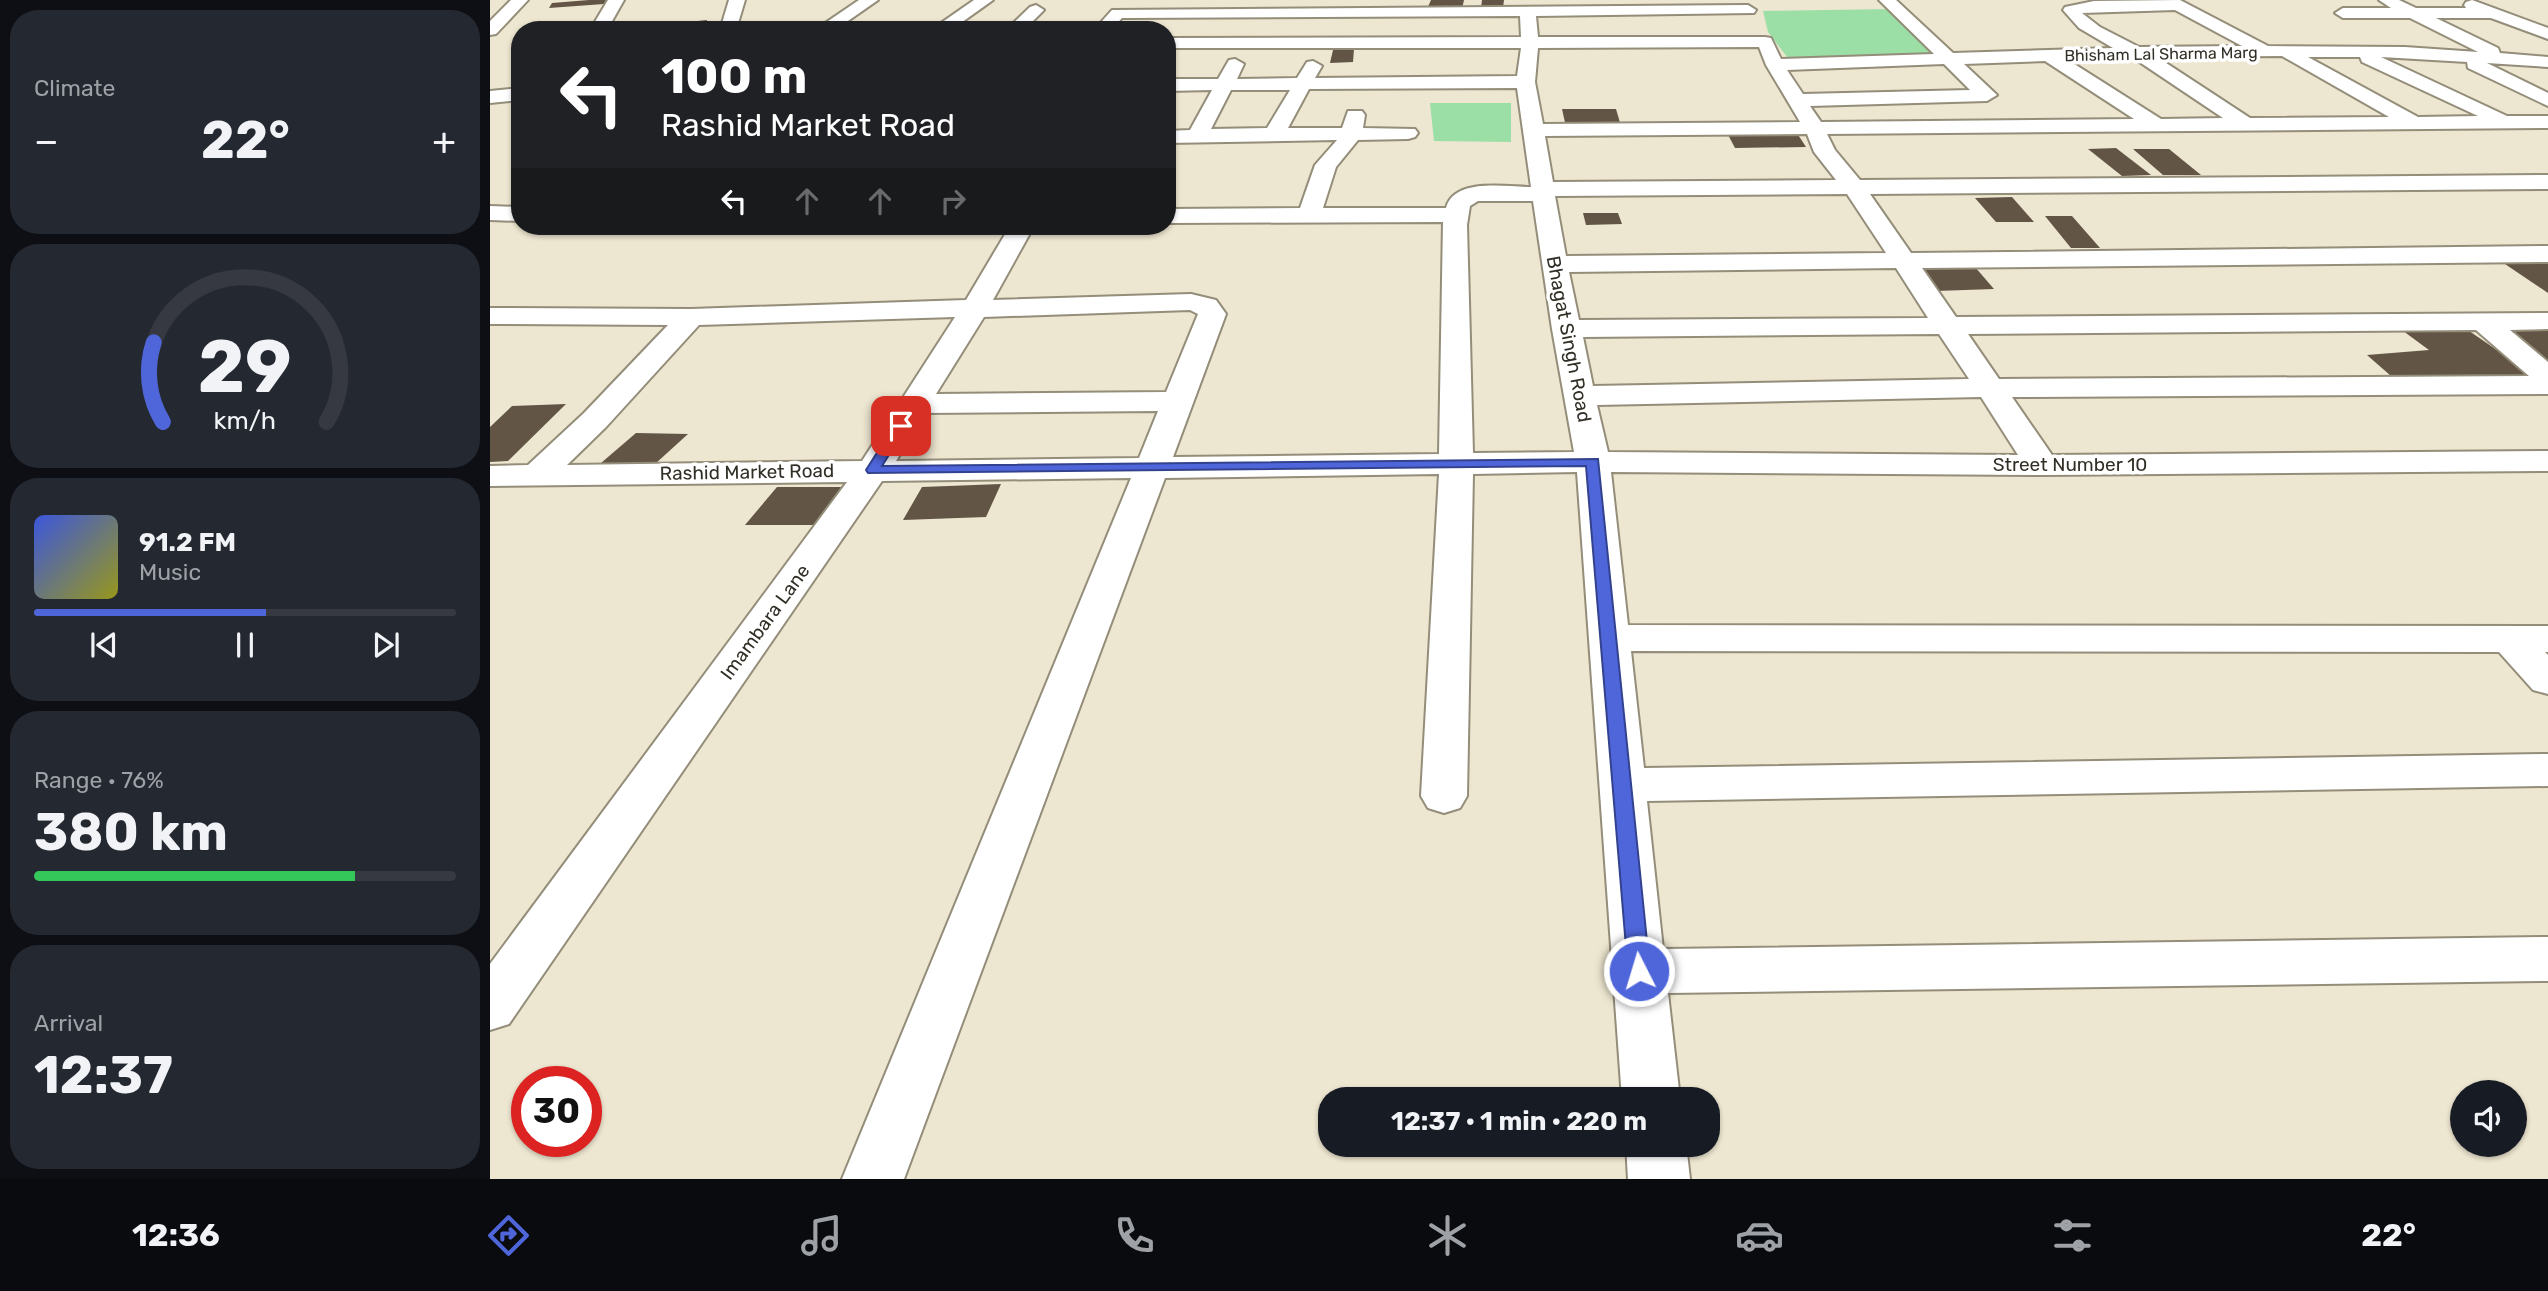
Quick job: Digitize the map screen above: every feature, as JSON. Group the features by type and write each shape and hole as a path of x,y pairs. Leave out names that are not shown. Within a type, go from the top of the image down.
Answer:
{"street":[{"path":"490,30 520,0"},
{"path":"603,21 616,0"},
{"path":"731,21 737,0"},
{"path":"837,21 870,0"},
{"path":"953,21 985,0"},
{"path":"1797,100 1987,95 1887,0"},
{"path":"2387,0 2548,78"},
{"path":"2467,2 2512,5"},
{"path":"2467,2 2548,33"},
{"path":"2245,124 2137,52 2100,33 2076,17 2071,10 2094,6 2173,3 2265,51"},
{"path":"2325,5 2343,13 2405,52"},
{"path":"1024,21 1036,10"},
{"path":"1180,27 1260,20 1326,43 1748,12 1814,127 1825,152 1854,187 2042,465"},
{"path":"1110,21 1118,13 1530,28"},
{"path":"2343,13 2495,13"},
{"path":"1176,41 1260,20"},
{"path":"1197,136 1260,20"},
{"name":"Bhisham Lal Sharma Marg","path":"1530,28 1770,54 1952,59 2137,52 2353,51 2548,62"},
{"name":"Bhagat Singh Road","path":"1530,28 1526,82 1541,146 1543,192 1554,264 1593,462 1650,1087"},
{"path":"1274,134 1326,43"},
{"path":"2286,51 2416,124 2435,139"},
{"path":"2353,51 2548,140"},
{"path":"2051,57 2155,124"},
{"path":"2459,57 2546,99"},
{"path":"1176,85 1526,82"},
{"path":"1309,216 1326,165 1341,150 1351,134 1361,83"},
{"path":"490,97 511,95"},
{"path":"1541,146 1814,127 2548,122"},
{"path":"1176,136 1408,132"},
{"path":"1798,152 1853,151"},
{"path":"1444,796 1455,464 1457,215 1460,203 1473,194 1854,187 2548,182"},
{"path":"2252,206 2494,205"},
{"path":"490,214 511,214"},
{"path":"1176,216 1457,215"},
{"name":"Imambara Lane","path":"490,1007 873,470 975,308 1017,235"},
{"path":"1554,264 2548,254"},
{"path":"490,316 691,317 1191,302 1202,304 1212,314 873,1179"},
{"path":"537,475 594,420 691,317"},
{"path":"1566,329 2548,321"},
{"path":"2484,322 2548,377"},
{"path":"1580,396 1990,388 2548,385"},
{"path":"915,404 1178,401"},
{"name":"Street Number 10","path":"1593,462 2042,465 2548,461"},
{"name":"Rashid Market Road","path":"490,476 1593,462"},
{"path":"1609,638 2529,639 2548,680"},
{"path":"1622,785 2548,770"},
{"path":"1639,971 2548,958"},
{"path":"1657,1157 1659,1179"}],"green space":[{"path":"1894,9 1939,55 1787,57 1768,32 1763,11"},
{"path":"1430,103 1511,103 1511,142 1434,141"}],"building":[{"path":"606,0 604,4 549,8 552,3"},
{"path":"1431,0 1464,0 1462,9 1427,9"},
{"path":"1482,0 1504,0 1503,8 1481,8"},
{"path":"1354,49 1353,62 1330,63 1333,50"},
{"path":"1562,109 1616,109 1621,126 1566,127"},
{"path":"1795,130 1806,147 1735,148 1726,131"},
{"path":"2116,148 2151,175 2122,176 2088,149"},
{"path":"2133,149 2169,149 2201,175 2163,175"},
{"path":"2012,197 2034,222 1996,222 1975,198"},
{"path":"1583,213 1618,213 1622,224 1586,225"},
{"path":"2045,216 2072,216 2100,248 2071,248"},
{"path":"2502,262 2548,264 2548,293"},
{"path":"1975,267 1994,289 1936,291 1919,268"},
{"path":"2548,323 2548,364 2490,324"},
{"path":"2459,324 2539,379 2399,383 2367,355 2429,350 2395,325"},
{"path":"566,404 508,461 490,462 490,427 512,406"},
{"path":"636,433 688,434 655,464 601,463"},
{"path":"1001,484 986,517 903,520 922,487"},
{"path":"777,487 847,487 819,525 745,525"}],"route":[{"path":"901,426 873,470 1593,462 1639,971"}]}
